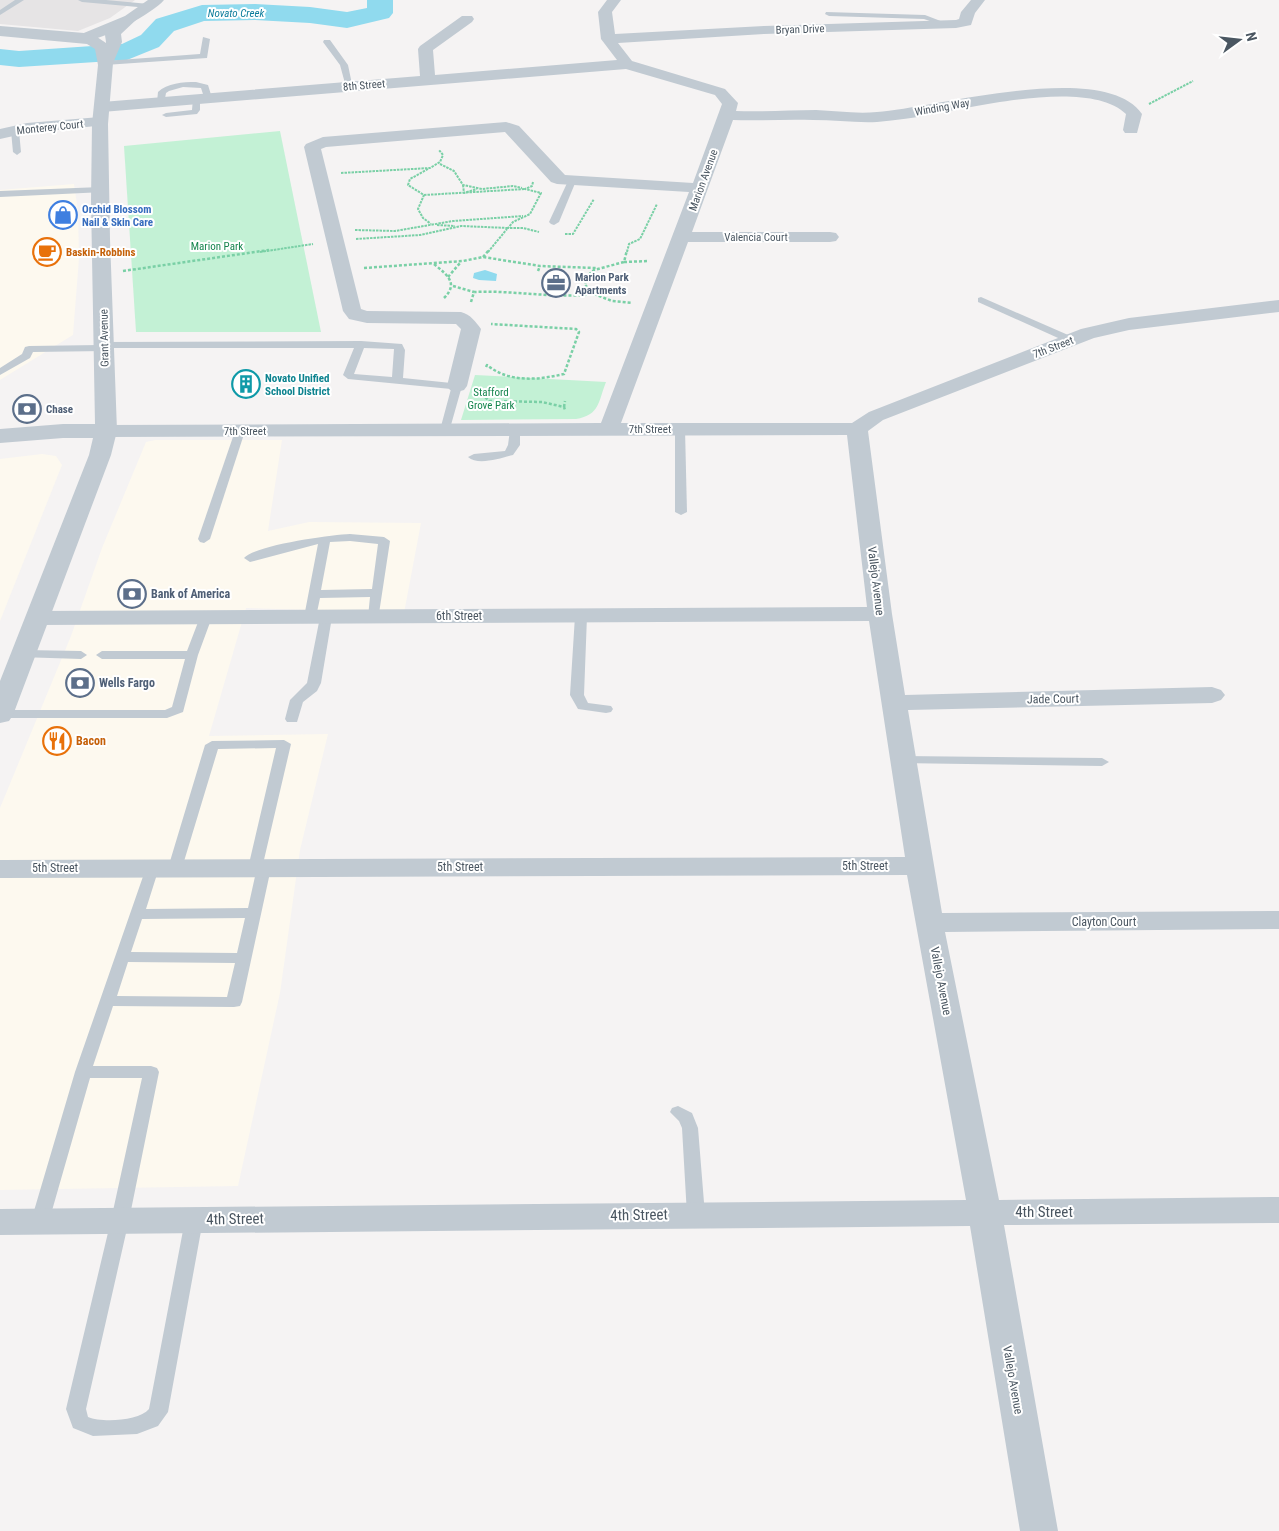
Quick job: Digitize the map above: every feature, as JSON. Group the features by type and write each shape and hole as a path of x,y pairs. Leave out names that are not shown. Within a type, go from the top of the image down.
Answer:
{"street":[{"path":"614,0 604,12 608,39 627,64 720,92 730,103 727,116"},
{"name":"Bryan Drive","path":"608,39 764,30 947,25 966,22 968,12 978,0"},
{"path":"84,38 130,20 153,3"},
{"path":"428,80 424,49 467,19"},
{"name":"Grant Avenue","path":"0,714 100,455 106,431 101,115 106,56 114,42 113,33 130,20"},
{"path":"0,31 84,38 98,44 106,56"},
{"name":"8th Street","path":"101,115 164,109 202,99 627,64"},
{"name":"Winding Way","path":"727,116 824,115 876,117 1022,93 1049,91 1095,96 1129,107"},
{"path":"1129,107 1134,114 1132,130"},
{"name":"Monterey Court","path":"8,133 101,115"},
{"name":"Marion Avenue","path":"609,429 727,116"},
{"path":"459,380 471,329 461,318 367,317 356,315 352,311 312,147 323,142 506,127 513,129 557,178 700,188"},
{"name":"Valencia Court","path":"682,237 830,237"},
{"name":"7th Street","path":"0,436 63,431 857,429 876,416 1088,333 1129,324 1279,306"},
{"name":"Vallejo Avenue","path":"857,429 880,614 929,923 985,1212 1039,1531"},
{"name":"6th Street","path":"38,618 206,617 375,605 581,616 880,614"},
{"name":"Jade Court","path":"893,703 1212,695"},
{"name":"5th Street","path":"0,869 921,866"},
{"name":"Clayton Court","path":"929,923 1279,920"},
{"name":"4th Street","path":"0,1222 985,1212 1279,1211"}],"lane":[{"path":"0,13 20,0"},
{"path":"82,0 153,3"},
{"path":"829,14 925,17 947,25"},
{"path":"106,56 204,56 206,39"},
{"path":"327,42 344,65 350,86"},
{"path":"8,133 17,152"},
{"path":"554,222 572,180"},
{"path":"0,194 101,190"},
{"path":"981,300 1071,340"},
{"path":"0,372 26,356 29,349 105,346 361,344 398,346 400,350 397,381"},
{"path":"361,344 348,374 352,377 397,381 459,380 445,430"},
{"path":"680,429 681,512"},
{"path":"474,457 510,453 514,445 515,430"},
{"path":"204,539 240,431"},
{"path":"250,558 291,544 325,539 366,538 384,541 375,605"},
{"path":"292,719 297,700 312,688 314,683 317,609 325,539"},
{"path":"581,616 577,695 583,706 606,709"},
{"path":"0,714 167,714 178,709 192,656 206,617"},
{"path":"24,654 81,655"},
{"path":"102,655 192,656"},
{"path":"40,1221 95,1032 136,914 164,868 212,745 284,744 259,868 254,913 234,1002 106,1001"},
{"path":"903,760 1102,762"},
{"path":"136,914 254,913"},
{"path":"122,957 244,958"},
{"path":"83,1072 150,1072 120,1220 76,1410 80,1422 92,1428 137,1426 151,1420 158,1412 194,1220"},
{"path":"678,1112 686,1117 690,1128 696,1215"}],"path":[{"path":"1129,107 1147,105 1193,81"},
{"path":"435,148 443,155 440,164"},
{"path":"464,193 460,178 452,168 440,164 414,176 408,182 410,188 424,196 464,193 525,188 532,186 533,181"},
{"path":"334,174 430,168"},
{"path":"463,185 477,189"},
{"path":"464,193 477,189 513,186 541,193 530,214 514,222 483,258"},
{"path":"424,196 418,209 422,218 430,224 523,228 540,232"},
{"path":"564,234 573,234 590,204 596,198"},
{"path":"362,262 364,268 434,264 483,258 540,266 599,268 624,262 629,244 640,238 658,199"},
{"path":"358,244 355,229 395,231 430,224 525,216"},
{"path":"357,239 420,234 461,226"},
{"path":"133,270 303,245"},
{"path":"448,277 454,268 463,261"},
{"path":"434,264 448,277 452,285 451,291 442,300"},
{"path":"538,271 540,266"},
{"path":"594,294 587,288 585,280 589,274 599,268"},
{"path":"452,285 474,292 496,290 562,296 594,294 612,300 655,306"},
{"path":"516,292 518,288"},
{"path":"469,306 474,292"},
{"path":"485,324 576,329 579,332 564,374 547,378 502,376 487,365 481,375 482,395 490,401 542,402 564,406"},
{"path":"459,380 481,375"},
{"path":"565,401 564,406 568,418 566,430"}],"shaded area":[{"path":"0,0 135,0 110,18 78,31 0,24"},
{"path":"74,184 78,211 79,258 73,335 0,380 0,190"},
{"path":"155,440 282,440 268,531 309,522 421,523 404,613 246,608 209,736 328,734 300,850 280,993 238,1186 0,1190 0,808 71,636 102,548 146,442"},
{"path":"42,454 56,456 62,465 0,621 0,459"}],"green space":[{"name":"Marion Park","path":"280,131 321,332 136,332 124,146"},
{"name":"Stafford Grove Park","path":"475,375 606,382 594,411 584,417 576,419 461,420"}],"water":[{"path":"485,270 497,274 496,281 473,278 474,273"}],"waterway":[{"name":"Novato Creek","path":"0,57 19,59 127,52 150,41 165,25 202,13 255,12 310,15 347,20 380,13 380,0"}],"place":[{"name":"Orchid Blossom Nail & Skin Care","path":"63,215"},
{"name":"Baskin-Robbins","path":"47,252"},
{"name":"Marion Park Apartments","path":"556,283"},
{"name":"Novato Unified School District","path":"246,384"},
{"name":"Chase","path":"27,409"},
{"name":"Bank of America","path":"132,594"},
{"name":"Wells Fargo","path":"80,683"},
{"name":"Bacon","path":"57,741"}]}
